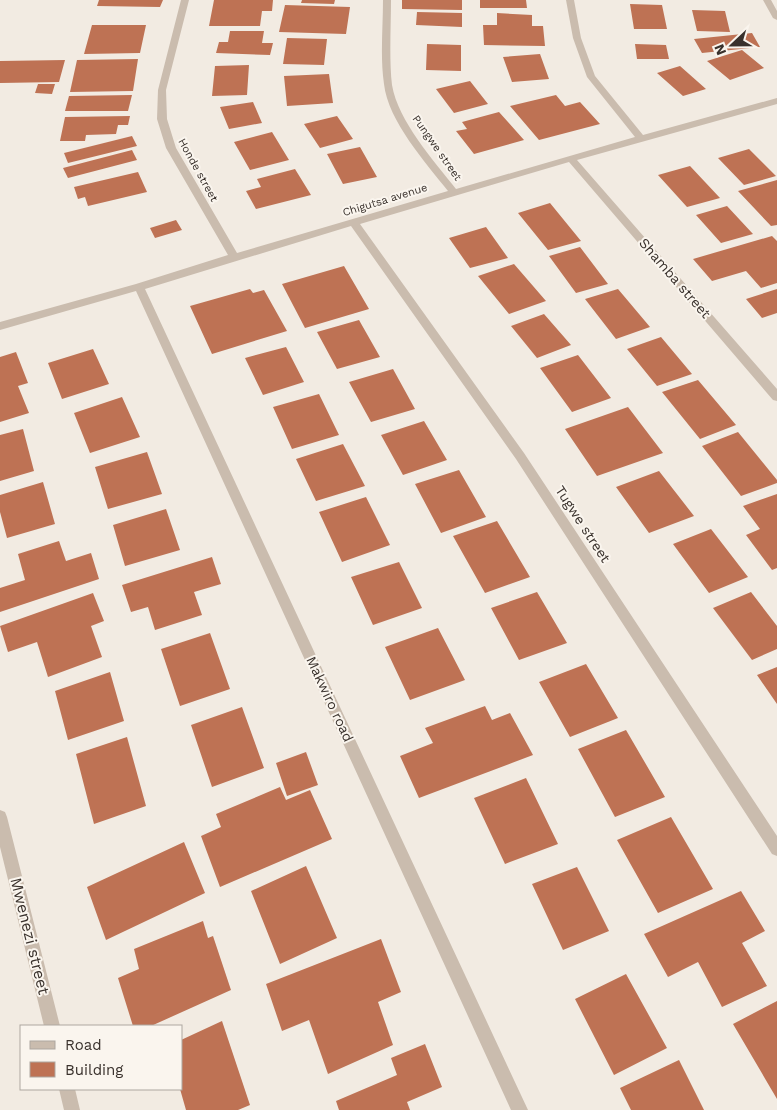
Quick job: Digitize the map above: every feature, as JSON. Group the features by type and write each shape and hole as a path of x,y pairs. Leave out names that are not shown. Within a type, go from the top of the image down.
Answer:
{"street":[{"name":"Honde street","path":"184,0 162,90 162,119 171,148 234,257"},
{"name":"Pungwe street","path":"388,0 388,85 391,97 418,144 454,193"},
{"path":"570,0 577,38 591,77 641,138"},
{"path":"767,0 777,18"},
{"name":"Chigutsa avenue","path":"0,326 139,287 234,257 572,160 641,138 776,102"},
{"name":"Shamba street","path":"572,160 777,397"},
{"name":"Tugwe street","path":"354,222 520,456 773,833 777,849"},
{"name":"Makwiro road","path":"139,287 520,1110"},
{"name":"Mwenezi street","path":"0,817 52,1025"},
{"path":"67,1090 72,1110"}],"building":[{"path":"99,0 163,0 160,7 97,6"},
{"path":"214,0 273,0 272,11 262,11 260,26 209,26"},
{"path":"302,0 335,0 334,4 301,3"},
{"path":"402,0 462,0 462,10 402,9"},
{"path":"480,0 526,0 527,8 480,8"},
{"path":"630,4 662,5 667,29 634,29"},
{"path":"285,5 350,7 346,34 279,32"},
{"path":"692,10 725,11 730,32 697,31"},
{"path":"417,12 462,13 462,27 416,25"},
{"path":"497,13 532,15 532,26 543,26 545,46 484,45 483,25 497,25"},
{"path":"92,25 146,25 140,53 84,54"},
{"path":"230,31 264,31 262,43 273,43 270,55 216,53 219,42 228,42"},
{"path":"752,33 760,47 702,53 694,39"},
{"path":"287,38 327,39 324,65 283,64"},
{"path":"427,44 461,45 461,71 426,70"},
{"path":"635,44 666,45 669,59 637,59"},
{"path":"742,50 764,68 730,80 707,61"},
{"path":"540,54 549,79 512,82 503,57"},
{"path":"138,59 133,91 70,92 77,60"},
{"path":"65,60 59,82 0,83 0,61"},
{"path":"249,65 247,95 212,96 215,66"},
{"path":"680,66 706,89 683,96 657,73"},
{"path":"329,74 333,103 287,106 284,76"},
{"path":"470,81 488,104 454,113 436,89"},
{"path":"38,84 55,84 52,94 35,93"},
{"path":"132,95 128,111 65,111 69,96"},
{"path":"556,95 565,106 580,102 600,124 539,140 510,106"},
{"path":"253,102 262,123 229,129 220,107"},
{"path":"499,112 524,140 474,154 456,131 467,129 462,122"},
{"path":"130,116 128,125 118,125 116,134 86,135 85,141 60,141 65,117"},
{"path":"337,116 353,139 320,148 304,124"},
{"path":"272,132 289,160 250,170 234,142"},
{"path":"132,136 137,146 68,163 64,153"},
{"path":"360,147 377,177 343,184 327,154"},
{"path":"749,149 776,176 744,185 718,158"},
{"path":"132,150 137,160 68,178 63,168"},
{"path":"690,166 720,198 687,207 658,175"},
{"path":"295,169 311,195 256,209 246,191 261,187 257,179"},
{"path":"138,172 147,192 88,206 85,197 78,199 74,187"},
{"path":"777,180 777,225 771,226 738,191"},
{"path":"550,203 581,241 548,250 518,213"},
{"path":"727,206 753,234 721,243 696,215"},
{"path":"176,220 182,230 155,238 150,228"},
{"path":"486,227 508,258 470,268 449,238"},
{"path":"772,236 777,241 777,283 761,288 746,271 712,281 693,259"},
{"path":"580,247 608,284 576,293 549,256"},
{"path":"514,264 546,301 509,314 478,276"},
{"path":"344,266 369,309 305,328 282,284"},
{"path":"250,289 253,293 264,290 287,331 212,354 190,306"},
{"path":"618,289 650,327 616,339 585,299"},
{"path":"777,289 777,313 762,318 746,299"},
{"path":"544,314 571,345 537,358 511,326"},
{"path":"359,320 380,357 337,369 317,332"},
{"path":"661,337 692,374 657,386 627,349"},
{"path":"286,347 304,382 263,395 245,358"},
{"path":"93,349 109,384 62,399 48,363"},
{"path":"16,352 28,383 18,386 29,413 0,422 0,357"},
{"path":"578,355 611,398 572,412 540,368"},
{"path":"393,369 415,409 371,422 349,382"},
{"path":"698,380 736,425 700,439 662,392"},
{"path":"319,394 339,435 292,449 273,407"},
{"path":"122,397 140,437 90,453 74,413"},
{"path":"628,407 663,453 597,476 565,429"},
{"path":"424,421 447,460 403,475 381,435"},
{"path":"23,429 34,471 0,481 0,435"},
{"path":"738,432 777,480 777,483 741,496 702,446"},
{"path":"343,444 365,486 316,501 296,459"},
{"path":"147,452 162,494 108,509 95,467"},
{"path":"459,470 486,517 441,533 415,484"},
{"path":"659,471 694,516 649,533 616,487"},
{"path":"43,482 55,524 7,538 0,512 0,495"},
{"path":"777,494 777,568 772,570 746,535 760,529 743,506"},
{"path":"366,497 390,545 342,562 319,512"},
{"path":"166,509 180,550 125,566 113,525"},
{"path":"497,521 530,577 485,593 453,536"},
{"path":"711,529 748,577 709,593 673,544"},
{"path":"59,541 66,561 91,553 99,579 0,612 0,588 25,580 18,554"},
{"path":"212,557 221,584 194,592 202,615 155,630 148,607 131,612 122,585"},
{"path":"399,562 422,608 373,625 351,577"},
{"path":"537,592 567,643 519,660 491,608"},
{"path":"751,592 777,626 777,649 752,660 713,608"},
{"path":"93,593 104,621 91,626 102,657 48,677 37,642 8,652 0,626"},
{"path":"438,628 465,680 410,700 385,647"},
{"path":"210,633 230,689 180,706 161,649"},
{"path":"586,664 618,718 570,737 539,682"},
{"path":"777,667 777,704 757,675"},
{"path":"110,672 124,721 68,740 55,691"},
{"path":"485,706 492,720 510,713 533,755 419,798 400,756 433,743 425,728"},
{"path":"242,707 264,768 212,787 191,725"},
{"path":"626,730 665,797 615,817 578,749"},
{"path":"127,737 146,806 94,824 76,754"},
{"path":"306,752 318,785 287,796 276,763"},
{"path":"526,778 558,844 505,864 474,798"},
{"path":"280,787 286,800 310,790 332,839 220,887 201,836 221,827 216,814"},
{"path":"671,817 713,889 658,913 617,840"},
{"path":"184,842 205,893 106,940 87,887"},
{"path":"306,866 337,938 280,964 251,891"},
{"path":"577,867 609,931 563,950 532,884"},
{"path":"741,891 765,931 742,943 767,986 722,1007 698,962 668,977 644,934"},
{"path":"203,921 208,938 213,936 231,990 153,1025 133,1025 118,978 139,969 134,949"},
{"path":"381,939 401,992 378,1002 393,1045 328,1074 309,1020 282,1031 266,984"},
{"path":"626,974 667,1048 614,1075 575,999"},
{"path":"777,1001 777,1099 733,1024"},
{"path":"222,1021 250,1105 238,1110 186,1110 180,1090 182,1090 182,1040"},
{"path":"425,1044 442,1087 407,1102 410,1110 339,1110 336,1101 397,1075 391,1058"},
{"path":"679,1060 704,1110 631,1110 620,1088"}]}
